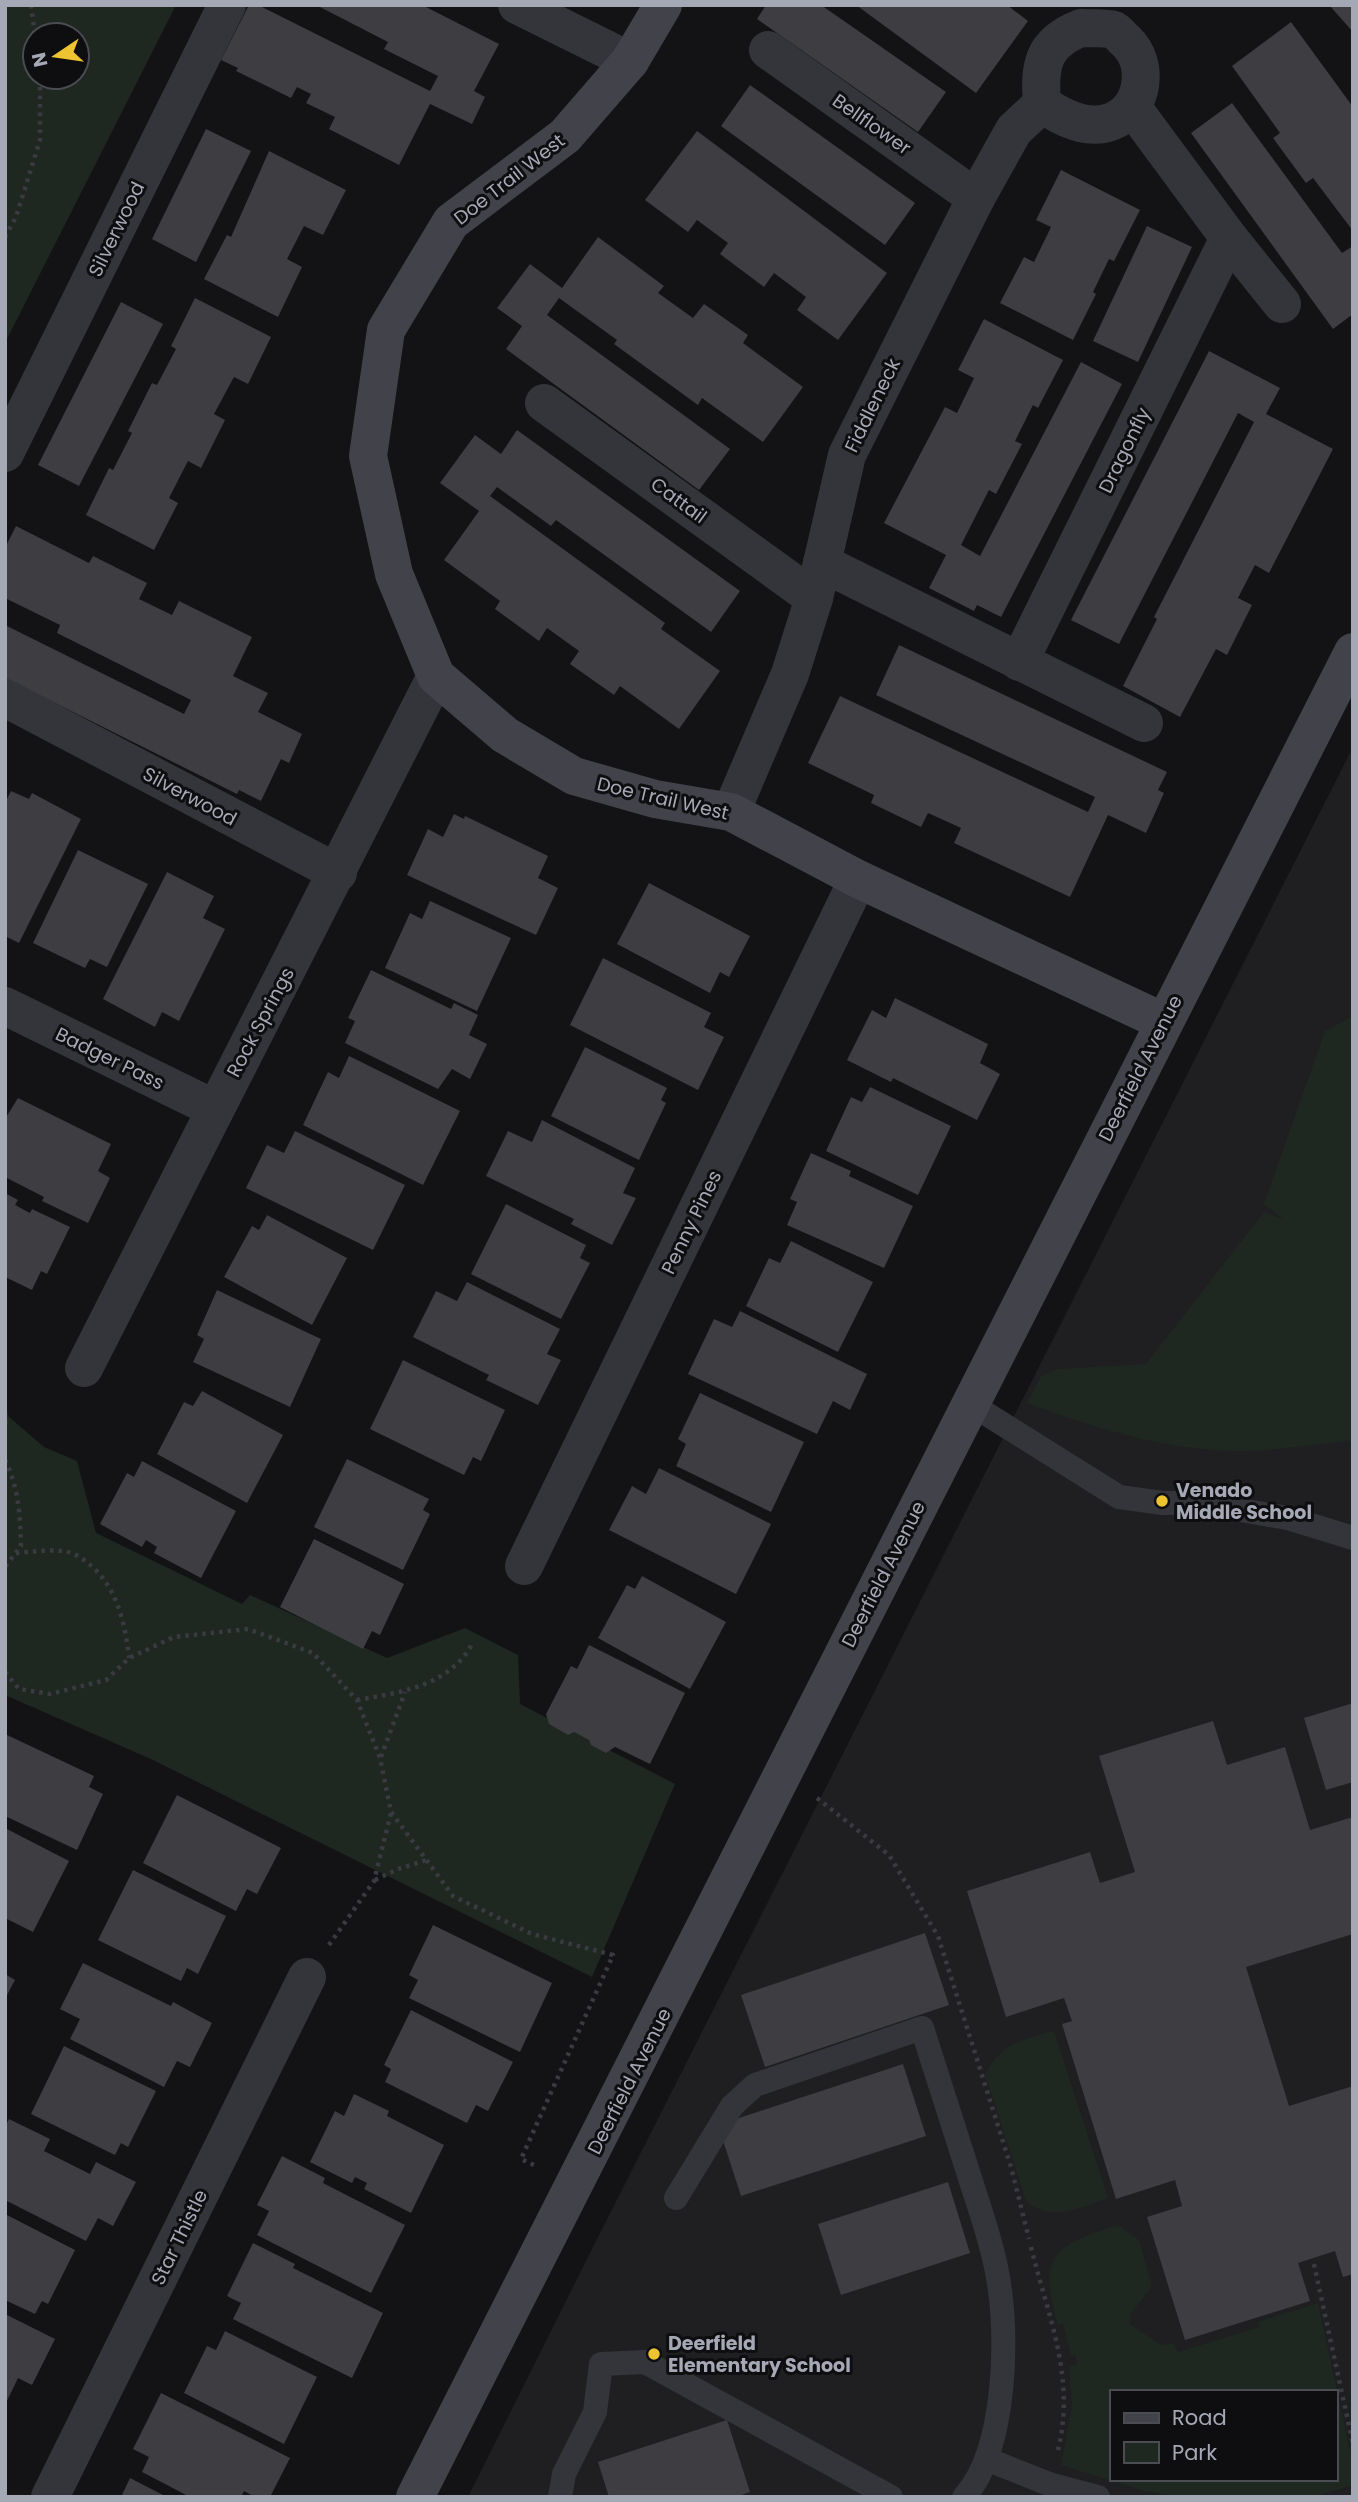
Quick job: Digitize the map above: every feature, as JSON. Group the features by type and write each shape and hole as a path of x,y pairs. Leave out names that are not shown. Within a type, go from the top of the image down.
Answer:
{"street":[{"name":"Silverwood","path":"5,453 227,5"},
{"path":"517,5 630,61"},
{"name":"Doe Trail West","path":"663,5 630,61 565,136 452,222 386,330 368,456 394,574 436,676 505,735 574,776 655,799 731,812 858,879 1164,1022"},
{"path":"1081,29 1114,30 1135,50 1142,78 1133,108 1111,122 1085,124 1064,118 1042,104 1040,73 1044,57 1068,33 1081,29"},
{"name":"Bellflower","path":"768,50 976,198"},
{"name":"Fiddleneck","path":"731,812 790,674 818,581 846,455 976,198 1014,130 1042,104"},
{"path":"1133,108 1229,238 1282,304"},
{"name":"Dragonfly","path":"1019,662 1229,238"},
{"name":"Cattail","path":"544,403 818,581"},
{"path":"818,581 1019,662 1144,723"},
{"name":"Deerfield Avenue","path":"415,2497 1353,652"},
{"name":"Rock Springs","path":"84,1368 436,676"},
{"name":"Silverwood","path":"5,698 338,873"},
{"name":"Penny Pines","path":"524,1566 858,879"},
{"name":"Badger Pass","path":"5,1006 215,1109"},
{"name":"Star Thistle","path":"50,2497 307,1977"}],"lane":[{"path":"969,1403 1119,1497 1163,1503 1199,1503 1275,1516 1353,1538"},
{"path":"676,2198 732,2105 755,2085 922,2028 991,2242 998,2274 1001,2308 1000,2408 986,2459 974,2486 964,2497"},
{"path":"560,2497 564,2474 595,2412 601,2364 645,2362 891,2497"},
{"path":"986,2459 1049,2484 1098,2497"}],"path":[{"path":"5,237 16,216 40,140 40,91"},
{"path":"5,1460 13,1476 19,1506 21,1546 5,1567"},
{"path":"16,1553 74,1554 95,1572 114,1594 125,1620 129,1658"},
{"path":"5,1672 19,1689 50,1694 106,1680 129,1658 174,1637 248,1629 313,1653 357,1700 380,1758 391,1812 374,1881 307,1977"},
{"path":"357,1700 405,1692 432,1681 465,1658 473,1642"},
{"path":"380,1758 405,1692"},
{"path":"391,1812 453,1896 532,1934 612,1955 522,2159 575,2185"},
{"path":"374,1881 398,1868 427,1860"},
{"path":"1314,2264 1353,2444"}],"shaded area":[{"name":"Venado Middle School","path":"1353,747 1353,2497 468,2497 589,2255"}],"green space":[{"path":"5,5 176,5 5,343"},
{"path":"1353,1016 1353,1440 1246,1451 1189,1448 1108,1430 1027,1403 1041,1376 1057,1369 1146,1364 1264,1212 1284,1220 1264,1204 1325,1031"},
{"path":"5,1399 8,1416 44,1447 77,1461 96,1533 242,1604 250,1595 387,1658 465,1628 518,1655 520,1704 675,1784 592,1977 153,1760 5,1695"},
{"path":"1054,2031 1108,2198 1077,2209 1056,2212 1035,2208 1026,2201 985,2074 998,2055 1014,2044"},
{"path":"1118,2225 1139,2240 1152,2286 1130,2315 1130,2324 1161,2345 1173,2343 1178,2352 1260,2327 1258,2322 1318,2303 1337,2390 1110,2390 1110,2480 1061,2465 1072,2406 1069,2366 1077,2365 1075,2355 1071,2356 1063,2324 1058,2325 1052,2301 1051,2268 1056,2256 1079,2239"},
{"path":"1337,2391 1353,2465 1353,2485 1313,2497 1182,2497 1144,2491 1112,2481 1337,2481"}],"building":[{"path":"249,5 258,5 430,91 438,76 384,49 388,42 316,5 422,5 499,44 474,91 485,97 472,124 430,104 399,165 329,129 335,117 306,103 311,94 297,87 291,98 236,71 238,68 221,60"},
{"path":"766,5 821,5 946,92 918,132 757,19"},
{"path":"856,5 1007,5 1028,21 976,93"},
{"path":"1329,5 1353,5 1353,32"},
{"path":"1291,22 1353,107 1353,231 1313,178 1306,183 1273,138 1280,133 1232,66"},
{"path":"750,85 915,203 885,245 721,126"},
{"path":"1232,103 1342,253 1353,246 1353,314 1333,329 1191,133"},
{"path":"206,129 251,151 196,262 152,239"},
{"path":"697,131 887,273 838,340 797,310 806,297 774,273 764,287 720,254 728,243 697,220 688,232 645,200"},
{"path":"269,151 346,190 323,235 304,226 287,259 302,267 278,317 204,279 227,235 231,237"},
{"path":"1061,170 1140,210 1114,261 1109,259 1093,292 1096,294 1073,340 1000,303 1024,257 1034,262 1051,227 1036,220"},
{"path":"1147,226 1192,247 1138,362 1093,341"},
{"path":"598,237 664,286 658,293 693,318 704,304 748,335 743,343 803,387 763,442 702,398 698,405 614,344 617,340 559,298 547,315 730,449 699,490 506,349 522,326 497,308 530,264 562,288"},
{"path":"195,298 271,337 248,384 234,377 214,414 225,420 201,468 188,461 169,498 178,503 154,550 86,515 109,468 113,470 132,433 128,431 152,383 157,385 176,349 171,346"},
{"path":"121,302 163,324 79,486 38,465"},
{"path":"984,319 1063,360 1038,408 1033,405 1015,441 1022,444 996,494 989,490 961,545 980,556 1081,362 1122,384 1001,617 977,605 974,611 929,588 946,555 884,523 945,407 957,413 974,378 958,370"},
{"path":"1209,351 1280,388 1266,414 1333,449 1269,573 1255,565 1238,598 1252,605 1227,655 1216,649 1180,717 1123,686 1157,619 1154,617 1254,422 1238,413 1119,644 1071,620"},
{"path":"517,430 740,591 711,632 556,520 551,526 497,487 490,496 665,623 661,629 720,671 679,729 620,686 614,695 570,664 579,651 547,628 539,641 495,609 500,601 444,560 479,511 440,483 475,435 501,454"},
{"path":"16,526 89,563 93,556 147,583 139,599 172,615 179,601 252,637 233,676 268,693 258,712 302,734 289,763 281,759 261,801 239,790 237,794 5,678 5,625 184,714 191,700 57,633 60,625 5,598 5,548"},
{"path":"899,645 1167,772 1158,790 1164,793 1146,833 1108,815 1070,897 954,843 961,828 928,813 921,827 871,803 874,795 808,763 840,696 1088,812 1095,797 876,695"},
{"path":"11,791 29,799 32,793 81,819 19,943 5,936 5,803"},
{"path":"454,814 464,819 465,816 548,856 538,878 558,888 536,935 407,875 428,829 443,837"},
{"path":"78,850 148,884 107,967 90,959 85,968 33,943"},
{"path":"167,872 214,896 203,918 225,929 179,1021 162,1012 155,1027 103,999"},
{"path":"649,883 750,936 729,977 720,972 710,993 617,944"},
{"path":"430,901 511,938 477,1011 385,968 410,913 422,919"},
{"path":"603,958 711,1013 704,1027 724,1037 698,1090 570,1025"},
{"path":"371,970 451,1009 454,1003 478,1015 469,1035 487,1044 470,1079 452,1069 438,1089 345,1043 355,1021 348,1018"},
{"path":"895,998 988,1044 980,1063 1000,1074 977,1120 893,1078 891,1082 847,1060 872,1010 886,1018"},
{"path":"585,1047 667,1088 661,1100 666,1103 639,1160 551,1116"},
{"path":"349,1056 460,1111 423,1185 303,1125 328,1072 339,1078"},
{"path":"870,1087 951,1126 918,1195 826,1151 851,1097 862,1102"},
{"path":"18,1098 111,1144 98,1171 110,1178 88,1223 42,1201 44,1197 5,1177 5,1119"},
{"path":"542,1120 635,1168 623,1193 636,1198 612,1245 571,1224 574,1219 486,1176 508,1131 532,1142"},
{"path":"295,1131 405,1185 373,1250 246,1188 267,1145 284,1153"},
{"path":"811,1153 851,1171 849,1176 913,1206 884,1268 787,1225 797,1202 790,1199"},
{"path":"5,1193 18,1200 15,1205 30,1213 32,1209 70,1227 47,1274 41,1271 32,1290 5,1277"},
{"path":"506,1204 586,1245 580,1258 590,1263 561,1319 471,1274"},
{"path":"267,1215 347,1258 312,1325 224,1277 252,1226 259,1230"},
{"path":"791,1241 873,1282 838,1352 746,1306 769,1258 780,1263"},
{"path":"467,1282 560,1329 547,1354 561,1360 538,1405 486,1380 489,1375 413,1337 436,1291 457,1301"},
{"path":"217,1290 321,1339 290,1407 193,1362 204,1339 197,1335"},
{"path":"740,1311 867,1374 850,1410 833,1401 817,1434 688,1374 714,1319 732,1327"},
{"path":"403,1360 505,1410 481,1461 473,1457 464,1475 370,1429"},
{"path":"202,1391 283,1435 247,1503 157,1454 184,1402 193,1406"},
{"path":"700,1393 804,1442 771,1512 676,1466 686,1444 678,1439"},
{"path":"347,1459 429,1499 423,1510 430,1514 403,1570 314,1527"},
{"path":"142,1461 236,1511 201,1578 154,1553 157,1547 146,1540 142,1547 100,1524 127,1473 134,1477"},
{"path":"659,1468 771,1524 736,1594 609,1530 632,1486 646,1494"},
{"path":"314,1539 404,1584 380,1635 372,1631 363,1649 280,1607"},
{"path":"642,1576 726,1622 690,1689 598,1638 627,1585 635,1589"},
{"path":"589,1645 685,1693 650,1764 615,1747 606,1753 574,1732 568,1735 549,1724 546,1714 571,1666 577,1669"},
{"path":"1353,1703 1353,1782 1326,1790 1304,1718"},
{"path":"1213,1721 1227,1765 1285,1747 1310,1830 1353,1817 1353,1934 1246,1967 1289,2106 1353,2086 1353,2274 1343,2277 1335,2251 1298,2263 1310,2301 1185,2340 1147,2217 1182,2206 1175,2180 1116,2199 1062,2024 1072,2021 1064,1998 1006,2017 967,1891 1090,1852 1100,1883 1135,1872 1099,1756"},
{"path":"5,1734 94,1776 89,1787 103,1794 77,1850 5,1816"},
{"path":"177,1795 281,1848 257,1894 247,1889 236,1911 143,1863"},
{"path":"5,1828 69,1861 33,1932 5,1918"},
{"path":"133,1870 226,1916 198,1974 187,1968 181,1981 98,1940"},
{"path":"433,1925 552,1983 520,2052 409,1998 418,1980 409,1975"},
{"path":"925,1933 949,2005 765,2067 741,1995"},
{"path":"83,1963 171,2006 173,2002 212,2023 190,2067 177,2061 164,2087 70,2039 80,2019 60,2009"},
{"path":"5,1974 15,1980 5,1999"},
{"path":"411,2010 513,2062 488,2111 476,2105 467,2123 385,2082 391,2069 384,2065"},
{"path":"64,2046 156,2091 128,2147 121,2143 115,2155 31,2114"},
{"path":"903,2064 926,2136 741,2196 718,2125"},
{"path":"354,2094 389,2111 387,2116 444,2145 411,2213 364,2189 367,2183 355,2177 352,2183 310,2162 335,2111 344,2116"},
{"path":"9,2119 50,2139 44,2151 90,2174 96,2162 136,2182 113,2226 98,2218 86,2241 5,2200 5,2127"},
{"path":"282,2156 325,2178 323,2183 405,2225 371,2293 257,2235 269,2211 257,2205"},
{"path":"948,2182 970,2253 841,2295 818,2224"},
{"path":"5,2214 75,2250 48,2304 42,2301 35,2314 5,2300"},
{"path":"253,2243 295,2264 293,2268 383,2313 352,2378 233,2319 241,2303 227,2296"},
{"path":"5,2314 55,2339 32,2385 18,2378 5,2405"},
{"path":"225,2331 317,2377 284,2444 184,2393 207,2346 216,2350"},
{"path":"161,2393 290,2458 270,2497 255,2497 244,2491 241,2497 190,2497 142,2472 149,2457 133,2449"},
{"path":"727,2420 750,2492 736,2497 609,2497 598,2462"},
{"path":"130,2478 167,2497 121,2497"}],"place":[{"name":"Venado Middle School","path":"1162,1501"},
{"name":"Deerfield Elementary School","path":"654,2354"}]}
